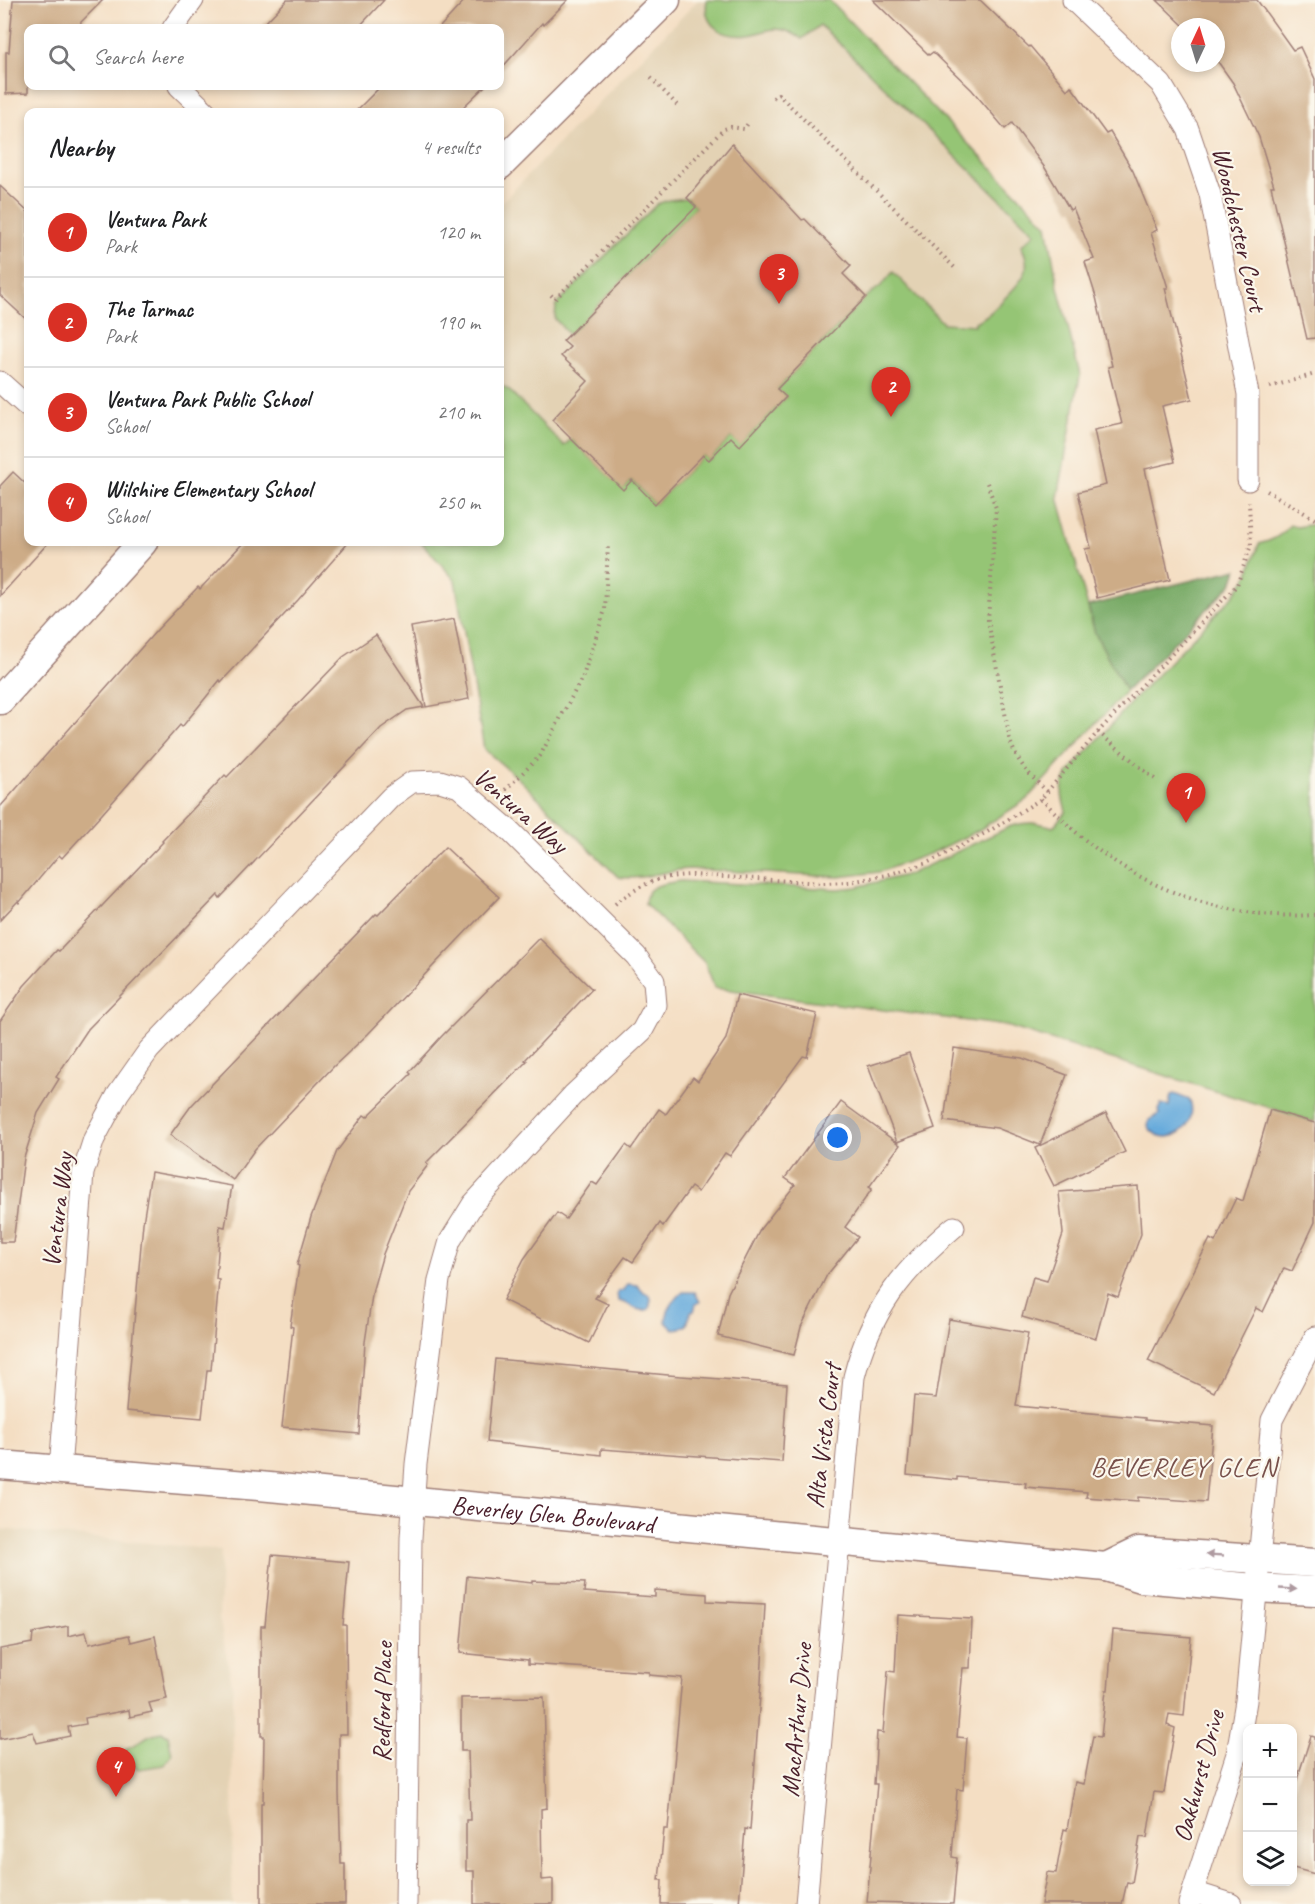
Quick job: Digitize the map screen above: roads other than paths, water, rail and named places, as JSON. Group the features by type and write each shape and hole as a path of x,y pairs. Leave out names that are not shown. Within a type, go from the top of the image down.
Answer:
{"street":[{"path":"176,24 193,0"},
{"path":"504,161 666,0"},
{"name":"Woodchester Court","path":"1073,0 1161,84 1188,129 1210,194 1248,394 1248,480"},
{"path":"183,90 202,108"},
{"path":"0,382 24,403"},
{"path":"0,700 139,546"},
{"name":"Ventura Way","path":"60,1470 83,1173 94,1139 118,1094 149,1050 392,797 412,782 440,781 459,787 510,831 636,956 654,981 656,1005 642,1030 573,1095 473,1204 450,1241 439,1280 416,1464 414,1501"},
{"name":"Alta Vista Court","path":"839,1541 854,1377 863,1345 870,1326 896,1285 930,1247 954,1227"},
{"name":"Oakhurst Drive","path":"1191,1898 1237,1754 1246,1701 1272,1420 1315,1337"},
{"name":"Beverley Glen Boulevard","path":"0,1465 259,1486 839,1541 1106,1567 1141,1578 1315,1591"},
{"name":"Redford Place","path":"406,1904 411,1538 414,1501"},
{"name":"MacArthur Drive","path":"806,1904 839,1541"},
{"path":"1106,1567 1139,1551 1315,1563"},
{"path":"1191,1898 1231,1904"}],"water":[{"path":"1171,1095 1190,1100 1192,1110 1190,1120 1178,1133 1162,1137 1148,1126 1149,1120 1160,1114 1161,1104 1169,1106"},
{"path":"628,1284 637,1285 644,1293 650,1295 649,1309 637,1309 618,1301 617,1292 622,1291"},
{"path":"683,1292 695,1292 700,1302 690,1313 687,1325 673,1329 666,1322 667,1313"}],"place":[{"name":"Ventura Park Public School","path":"779,304"},
{"name":"The Tarmac","path":"891,417"},
{"name":"Ventura Park","path":"1186,823"},
{"name":"Wilshire Elementary School","path":"116,1797"}],"district":[{"name":"BEVERLEY GLEN","path":"1184,1467"}]}
